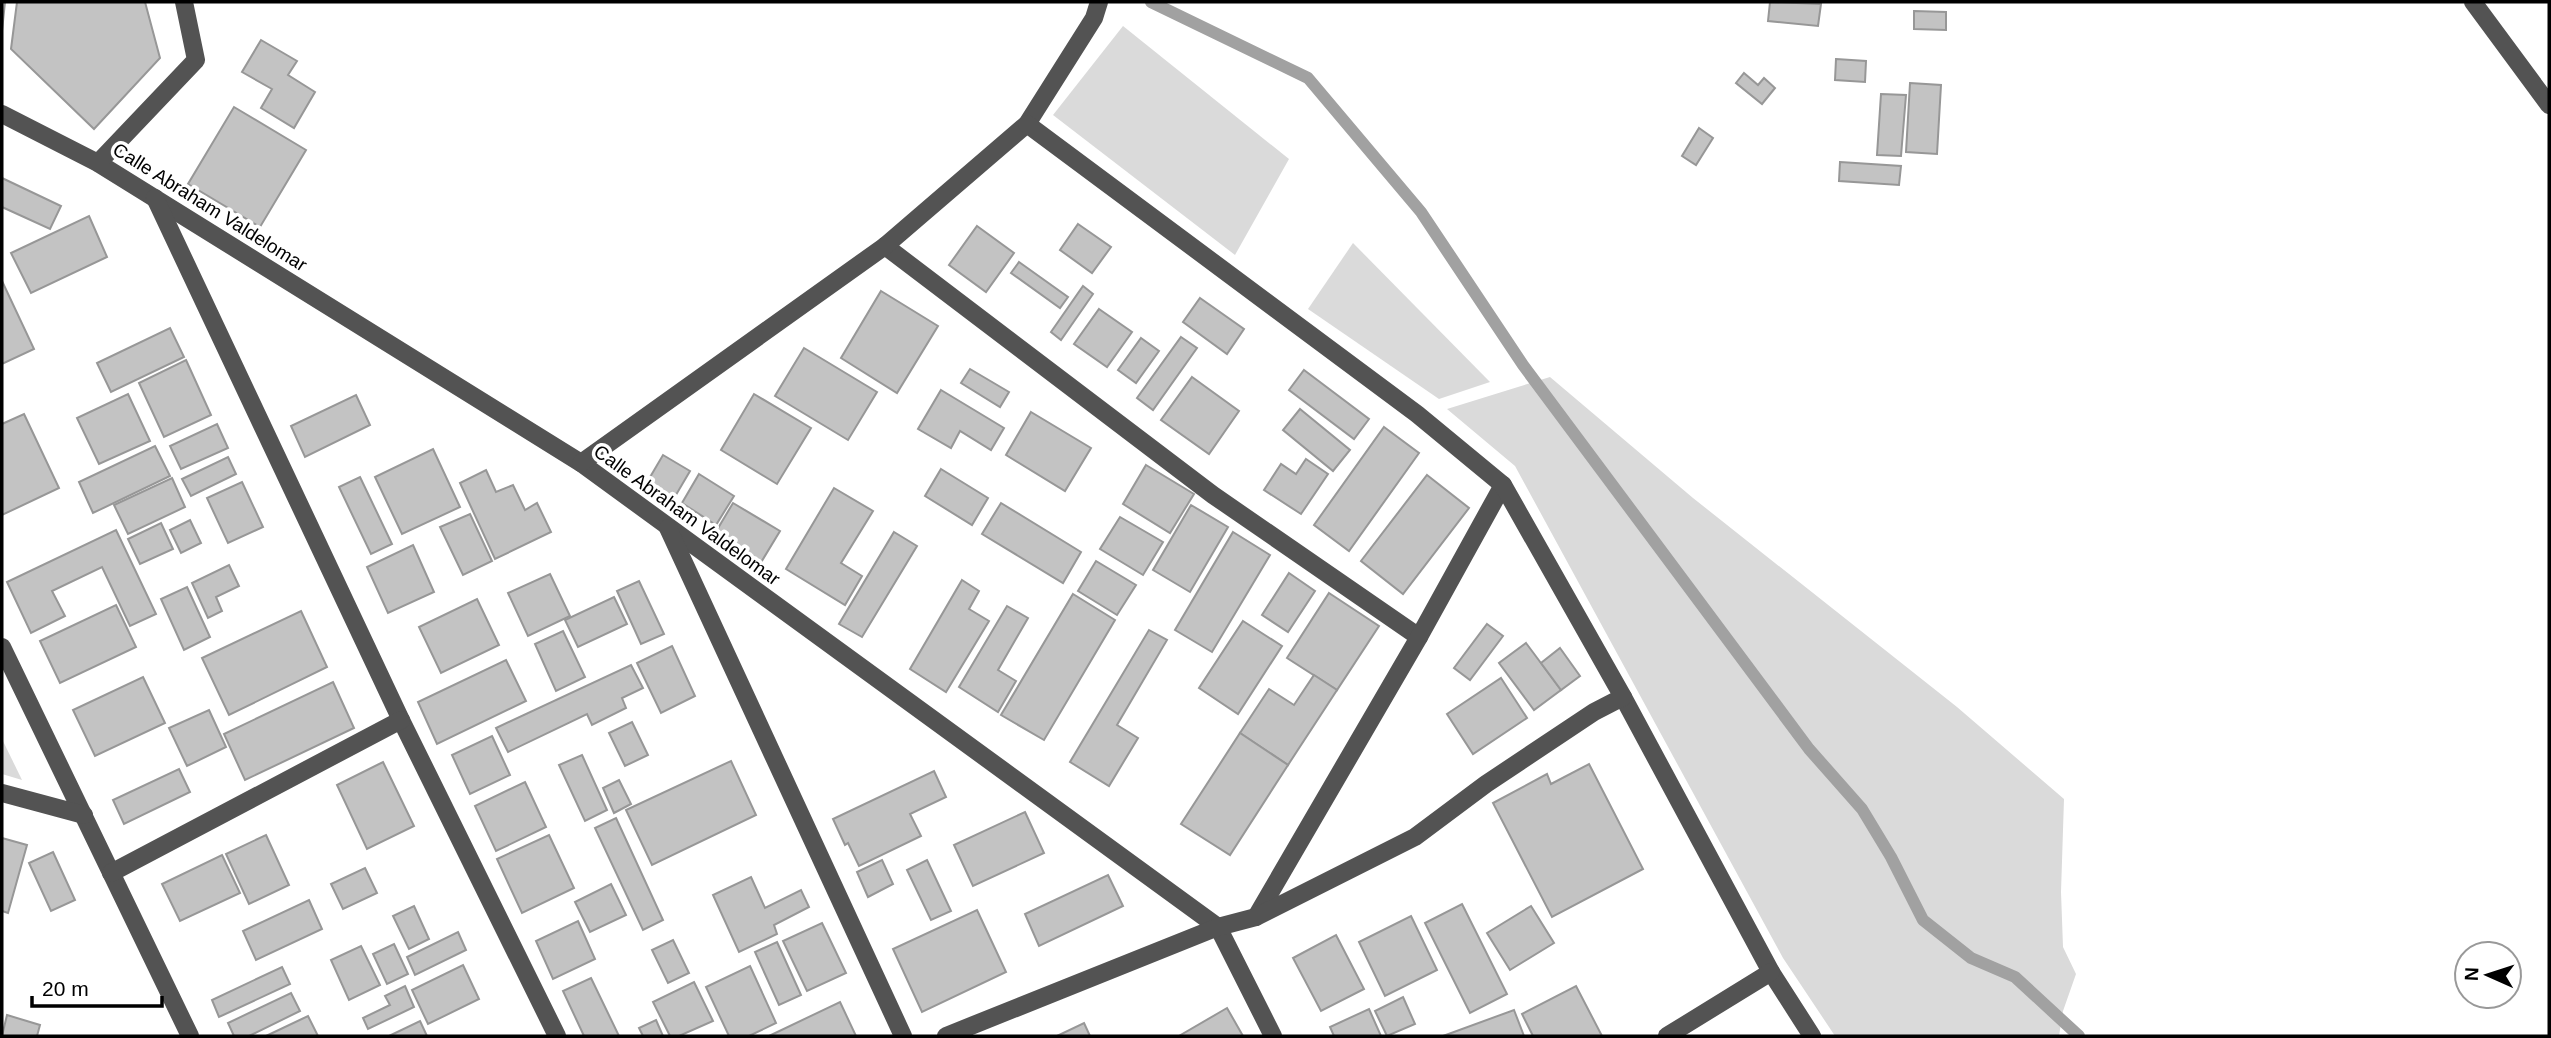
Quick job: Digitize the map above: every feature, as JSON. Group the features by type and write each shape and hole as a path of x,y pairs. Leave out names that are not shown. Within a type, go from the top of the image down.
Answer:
{"street":[{"path":"98,163 196,60 184,2"},
{"path":"2473,2 2549,106"},
{"path":"581,463 885,246 1027,124 1097,10"},
{"name":"Calle Abraham Valdelomar","path":"2,114 98,163 581,463 1218,927 1273,1036"},
{"path":"1027,124 1417,414 1503,485 1623,697 1771,972 1812,1036"},
{"path":"156,198 401,720 557,1036"},
{"path":"885,246 1213,495 1419,638"},
{"path":"1256,917 1419,638 1503,485"},
{"path":"667,526 903,1036"},
{"path":"2,647 190,1036"},
{"path":"946,1036 1218,927 1256,917 1415,837 1486,784 1594,712 1623,697"},
{"path":"111,873 401,720"},
{"path":"2,793 84,815"},
{"path":"1667,1036 1771,972"}],"shaded area":[{"path":"1123,26 1289,159 1235,255 1053,115"},
{"path":"1353,243 1490,382 1439,399 1308,309"},
{"path":"1550,377 1693,498 1957,707 2064,799 2061,892 2063,947 2076,974 2063,1011 2059,1036 1835,1036 1783,958 1515,466 1447,409"},
{"path":"2,739 22,780 2,774"}],"building":[{"path":"2,2 5,2 2,31"},
{"path":"17,2 145,2 160,58 94,129 11,49"},
{"path":"1770,2 1821,4 1818,26 1768,21"},
{"path":"1914,11 1946,12 1946,30 1914,29"},
{"path":"261,40 297,61 288,75 315,92 294,128 261,108 272,89 242,72"},
{"path":"1836,59 1866,61 1865,82 1835,80"},
{"path":"1744,73 1758,85 1764,78 1775,88 1762,104 1736,83"},
{"path":"1910,83 1941,85 1937,154 1906,152"},
{"path":"1881,94 1906,95 1901,156 1877,155"},
{"path":"234,107 306,150 260,227 188,184"},
{"path":"1699,128 1713,138 1696,165 1682,156"},
{"path":"1840,162 1901,166 1899,185 1839,181"},
{"path":"2,178 61,206 50,229 2,207"},
{"path":"89,216 107,257 31,293 11,253"},
{"path":"1078,224 1111,247 1092,273 1060,250"},
{"path":"977,226 1014,253 986,292 949,265"},
{"path":"1019,262 1068,297 1060,308 1011,273"},
{"path":"2,281 34,349 2,364"},
{"path":"1083,286 1093,294 1061,340 1051,332"},
{"path":"881,291 938,326 897,393 841,358"},
{"path":"1200,298 1244,329 1227,354 1183,322"},
{"path":"1099,309 1132,332 1107,367 1074,344"},
{"path":"170,328 184,357 111,392 97,363"},
{"path":"1181,337 1197,348 1153,410 1137,398"},
{"path":"1141,338 1159,351 1136,383 1118,370"},
{"path":"804,348 877,392 848,440 775,396"},
{"path":"186,360 211,415 164,437 139,383"},
{"path":"970,369 1009,392 1000,407 961,383"},
{"path":"1304,370 1369,419 1354,439 1289,390"},
{"path":"1192,377 1239,411 1209,454 1161,420"},
{"path":"941,390 1004,428 991,450 960,431 951,448 918,429"},
{"path":"128,394 150,441 99,464 77,418"},
{"path":"754,394 811,428 777,484 721,450"},
{"path":"356,395 370,425 305,457 291,426"},
{"path":"1300,409 1350,450 1333,471 1283,430"},
{"path":"1031,412 1091,448 1065,491 1006,455"},
{"path":"24,414 59,488 2,515 2,424"},
{"path":"217,424 228,448 181,469 170,446"},
{"path":"1384,427 1419,453 1349,551 1314,525"},
{"path":"155,446 170,476 93,513 79,482"},
{"path":"433,449 460,507 402,534 375,477"},
{"path":"663,455 690,471 673,500 646,484"},
{"path":"228,457 236,474 191,496 182,479"},
{"path":"1306,459 1328,474 1301,514 1264,490 1281,464 1296,474"},
{"path":"1146,465 1194,494 1170,533 1123,504"},
{"path":"941,469 988,498 972,525 925,496"},
{"path":"486,470 496,492 513,485 525,510 537,503 551,532 495,559 460,483"},
{"path":"699,474 734,496 716,525 682,503"},
{"path":"1427,475 1469,508 1403,594 1361,561"},
{"path":"360,477 392,544 371,554 339,487"},
{"path":"172,478 185,507 128,534 114,505"},
{"path":"242,482 263,527 228,543 207,498"},
{"path":"834,488 873,511 841,563 862,576 845,605 786,569"},
{"path":"733,503 780,531 760,564 714,535"},
{"path":"1001,503 1081,552 1063,583 982,534"},
{"path":"1191,505 1228,527 1190,592 1153,570"},
{"path":"470,514 492,561 463,575 440,527"},
{"path":"1120,517 1163,542 1143,575 1100,549"},
{"path":"190,520 201,543 181,553 170,530"},
{"path":"161,523 173,549 140,564 128,539"},
{"path":"116,530 156,614 130,626 102,567 52,591 65,616 31,633 7,582"},
{"path":"894,532 917,546 862,637 839,624"},
{"path":"1233,532 1270,555 1212,652 1175,630"},
{"path":"413,545 434,592 388,613 367,567"},
{"path":"1096,561 1136,585 1117,615 1078,591"},
{"path":"229,565 239,586 216,597 222,611 208,618 192,583"},
{"path":"1289,573 1315,591 1288,632 1262,615"},
{"path":"550,574 570,616 528,636 508,593"},
{"path":"962,580 979,591 969,609 989,621 946,692 910,669"},
{"path":"639,581 664,634 641,644 617,591"},
{"path":"187,587 210,637 184,650 161,599"},
{"path":"1329,593 1379,626 1337,690 1287,658"},
{"path":"1073,594 1115,620 1044,740 1001,715"},
{"path":"614,597 627,624 578,647 565,620"},
{"path":"477,599 499,645 441,673 419,627"},
{"path":"116,605 136,647 60,683 40,641"},
{"path":"1007,606 1028,618 998,670 1016,681 998,712 959,687"},
{"path":"301,611 327,667 229,715 202,658"},
{"path":"1243,621 1282,646 1238,714 1199,688"},
{"path":"1487,624 1503,636 1470,680 1454,668"},
{"path":"1149,630 1167,640 1117,725 1138,738 1109,786 1070,762"},
{"path":"563,631 585,677 556,691 535,644"},
{"path":"1526,643 1561,690 1534,710 1499,663"},
{"path":"672,646 695,696 661,713 637,663"},
{"path":"1560,648 1580,676 1561,690 1541,663"},
{"path":"506,660 526,701 437,744 418,702"},
{"path":"631,665 643,688 622,698 626,708 592,725 587,714 508,752 496,728"},
{"path":"1314,675 1337,690 1288,765 1240,733 1269,689 1294,705"},
{"path":"143,677 165,723 95,756 73,710"},
{"path":"1501,678 1527,718 1473,754 1447,714"},
{"path":"333,682 354,728 245,780 224,734"},
{"path":"209,710 226,747 187,766 169,728"},
{"path":"632,722 648,755 625,766 609,733"},
{"path":"1240,733 1288,765 1230,855 1181,824"},
{"path":"492,736 510,775 470,794 452,755"},
{"path":"582,755 607,810 585,821 559,765"},
{"path":"731,761 756,815 652,865 626,810"},
{"path":"383,762 414,826 367,849 337,785"},
{"path":"1589,764 1643,869 1552,917 1493,803 1547,774 1551,784"},
{"path":"179,769 190,792 124,824 113,800"},
{"path":"934,771 946,797 910,814 921,836 859,866 833,819"},
{"path":"619,780 631,804 614,813 603,788"},
{"path":"525,782 546,827 496,851 475,806"},
{"path":"1025,812 1044,853 973,886 954,845"},
{"path":"616,818 663,920 643,930 595,828"},
{"path":"266,835 289,885 249,904 226,854"},
{"path":"549,835 574,888 522,913 497,859"},
{"path":"2,838 27,845 8,913 2,911"},
{"path":"53,852 75,900 51,911 29,863"},
{"path":"222,855 240,893 180,921 162,884"},
{"path":"882,860 893,884 868,897 857,872"},
{"path":"927,860 951,911 931,920 907,870"},
{"path":"365,868 377,893 343,909 331,884"},
{"path":"1108,875 1123,906 1039,946 1025,914"},
{"path":"751,877 765,908 801,890 809,907 774,925 777,934 739,952 713,895"},
{"path":"611,884 626,915 590,932 575,902"},
{"path":"309,900 322,929 256,960 243,931"},
{"path":"1462,904 1507,994 1470,1013 1425,923"},
{"path":"414,906 429,939 409,949 393,916"},
{"path":"1531,906 1554,943 1510,970 1487,933"},
{"path":"977,910 1006,972 922,1012 893,949"},
{"path":"1411,916 1437,970 1385,996 1359,942"},
{"path":"578,921 595,959 553,979 536,941"},
{"path":"822,923 846,973 807,991 783,941"},
{"path":"458,932 466,950 415,975 407,957"},
{"path":"1336,935 1364,989 1321,1011 1293,958"},
{"path":"673,940 689,973 668,983 652,950"},
{"path":"777,942 801,995 779,1005 755,952"},
{"path":"394,944 408,974 387,984 373,954"},
{"path":"361,946 380,985 349,1000 331,960"},
{"path":"463,965 479,999 428,1024 412,990"},
{"path":"750,966 776,1023 749,1036 729,1036 706,987"},
{"path":"282,967 290,984 219,1017 212,1000"},
{"path":"591,978 619,1036 584,1036 563,991"},
{"path":"694,982 713,1021 679,1036 670,1036 653,1002"},
{"path":"405,986 414,1007 368,1029 363,1018 390,1005 385,996"},
{"path":"1576,986 1602,1036 1533,1036 1522,1014"},
{"path":"291,993 300,1011 249,1036 234,1036 228,1023"},
{"path":"1403,997 1415,1024 1387,1036 1375,1011"},
{"path":"840,1002 856,1036 769,1036"},
{"path":"1227,1008 1243,1036 1179,1036"},
{"path":"1369,1009 1381,1036 1334,1036 1330,1027"},
{"path":"1514,1010 1524,1036 1443,1036"},
{"path":"7,1015 40,1025 37,1036 2,1036"},
{"path":"308,1016 318,1036 266,1036"},
{"path":"656,1020 663,1036 643,1036 639,1028"},
{"path":"420,1021 427,1036 389,1036"},
{"path":"1084,1023 1090,1036 1057,1036"}],"waterway":[{"path":"1151,2 1308,78 1421,212 1523,365 1809,749 1862,809 1891,857 1923,920 1971,958 2015,977 2079,1036"}]}
